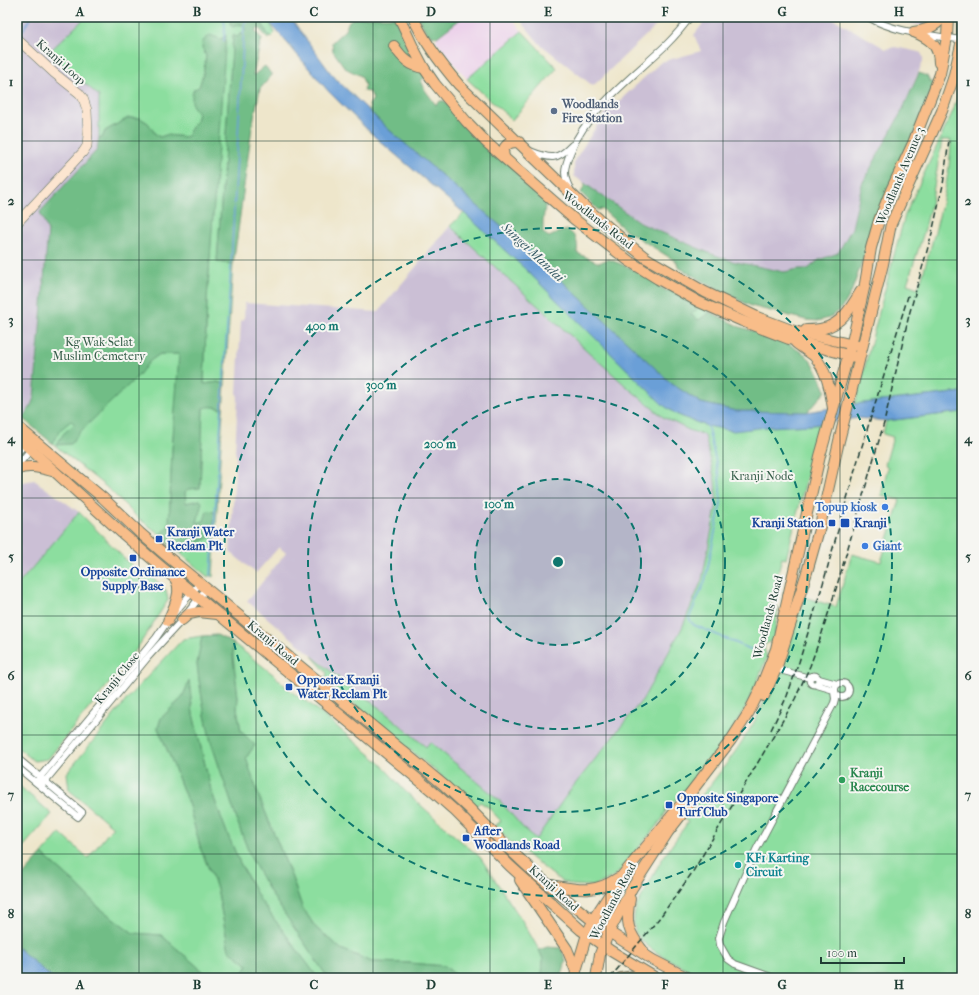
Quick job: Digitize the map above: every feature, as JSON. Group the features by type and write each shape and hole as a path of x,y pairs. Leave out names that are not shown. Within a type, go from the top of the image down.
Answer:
{"main road":[{"name":"Woodlands Road","path":"399,17 424,68 435,84 466,121 487,143 574,219 629,261 699,302 742,321 792,335 854,357"},
{"name":"Woodlands Road","path":"413,17 426,42 447,71 481,107 584,206 646,258 706,292 792,335 862,347 854,357 834,410 820,456 776,649 758,694 749,712 712,766 621,877 592,921 576,975"},
{"path":"914,32 930,28 938,23 943,17"},
{"name":"Woodlands Avenue 3","path":"851,344 865,284 871,248 879,220 913,143 938,77 947,37 948,17"},
{"name":"Woodlands Avenue 3","path":"862,347 883,264 891,224 942,111 953,79 962,40 962,17"},
{"path":"914,32 928,39 939,54 938,77"},
{"path":"394,46 407,62 424,68"},
{"path":"504,157 503,151 506,145 511,142 519,142"},
{"path":"792,335 825,328 835,324 850,309 865,284"},
{"path":"792,335 812,355 822,368 828,384 834,410"},
{"name":"Woodlands Road","path":"596,978 600,954 609,932 632,888 668,832 725,760 747,728 756,714 776,668 820,526 836,453 854,357 851,344"},
{"name":"Kranji Road","path":"17,426 28,442 54,471 127,537 217,614 437,795 510,866 581,930 611,951 656,978"},
{"name":"Kranji Road","path":"28,442 103,498 140,533 445,786 549,885 592,921 653,960"},
{"path":"820,456 829,447 836,453"},
{"path":"17,470 19,468 30,467 54,471"},
{"path":"97,510 103,498"},
{"path":"168,621 178,594 178,586 174,578"},
{"path":"182,620 189,614 199,612 217,614"},
{"path":"510,866 567,949 576,975"},
{"path":"549,885 579,890 593,889 609,884 621,877"},
{"path":"632,888 627,916 629,929 634,940 653,960 688,978"},
{"path":"621,978 634,976 644,978"}],"street":[{"path":"527,150 540,155 553,157 564,153 602,105 667,44 690,17"},
{"path":"868,17 881,24 891,27 962,40"},
{"name":"Kranji Loop","path":"17,39 54,73 79,93 86,104 88,134 86,146 83,152 17,223"},
{"path":"572,194 566,179 565,171 567,160 574,142"},
{"path":"17,453 28,442"},
{"path":"17,466 28,442"},
{"name":"Kranji Close","path":"41,782 168,621 203,586"},
{"name":"Kranji Close","path":"41,782 148,657 182,620 195,595"},
{"path":"776,668 808,679 817,680 835,689 837,696 842,698"},
{"path":"808,679 812,684 817,680"},
{"path":"834,703 848,694 848,687 844,683 835,689"},
{"path":"774,978 735,964 728,959 720,945 719,938 724,922 756,850 834,703 835,689"},
{"path":"17,758 41,782 78,817 82,812 41,782 17,767"}],"shaded area":[{"path":"17,17 86,17 49,52 99,96 99,137 97,150 40,212 48,231 34,398 30,408 17,423"},
{"path":"463,17 511,17 522,31 467,79 436,41 437,37"},
{"path":"518,17 665,17 593,86 539,43"},
{"path":"708,17 830,17 886,49 895,47 919,52 923,57 923,62 902,111 862,184 852,228 838,253 819,260 808,269 784,272 732,261 709,253 642,224 574,176 574,164 576,158 603,116 661,62 701,51 694,35"},
{"path":"884,17 932,17 932,19 925,26"},
{"path":"450,226 626,386 663,417 691,431 705,435 715,482 717,504 702,580 682,628 643,699 568,793 536,840 525,830 499,800 430,743 426,747 381,709 350,687 247,601 286,553 279,547 256,573 230,552 236,455 237,393 241,321 244,319 245,303 378,312"},
{"path":"34,480 79,512 17,586 17,485 18,483"}],"green space":[{"path":"86,17 231,17 230,25 241,24 246,30 237,37 233,36 217,262 233,264 225,384 218,382 204,384 207,300 225,35 221,39 202,47 206,56 203,75 199,87 198,113 196,121 186,137 166,135 160,137 156,135 148,123 140,118 128,118 105,131 102,138 99,137 99,96 49,52"},
{"path":"231,17 241,17 246,23 248,21 247,17 259,17 267,33 271,37 268,39 259,28 255,30 262,40 253,75 265,66 272,75 260,89 252,127 233,264 217,262 233,35 237,37 246,30 241,24 233,27 230,25"},
{"path":"259,17 265,17 270,23 275,33 271,37 267,33"},
{"path":"369,17 396,17 428,76 421,80 425,90 436,105 440,101 445,101 546,199 543,233 549,237 567,230 576,240 577,253 599,263 608,259 638,271 656,281 658,286 667,291 670,289 700,306 691,315 699,320 710,312 740,327 782,340 806,355 815,367 826,391 807,412 736,411 701,403 672,384 532,253 388,129 370,111 369,105 373,99 370,92 363,91 365,85 361,76 345,68 333,51 332,42 345,30 349,21 352,19"},
{"path":"418,17 463,17 437,37 427,34"},
{"path":"522,31 557,68 512,120 467,79"},
{"name":"Kg Wak Selat Muslim Cemetery","path":"210,35 221,39 226,35 207,300 204,384 218,382 225,384 223,411 214,407 203,408 200,488 188,489 185,492 186,503 200,500 202,502 197,523 204,521 207,511 215,512 213,536 189,547 180,553 166,542 160,534 169,526 172,450 179,354 160,354 150,361 138,376 80,432 71,444 56,445 64,433 75,424 71,421 61,429 52,443 22,418 30,408 34,398 48,231 40,212 97,150 99,137 102,138 105,131 128,118 140,118 148,123 156,135 160,137 166,135 186,137 196,121 198,113 192,105 192,94 194,89 199,87 203,75 206,56 202,47 203,41"},
{"path":"919,73 927,76 930,82 935,83 867,248 851,293 844,305 829,318 818,321 806,320 751,306 709,285 678,267 677,262 624,229 602,209 598,210 581,193 585,185 584,183 642,224 709,253 732,261 784,272 808,269 819,260 838,253 852,228 862,184 902,111"},
{"path":"962,83 962,392 855,404 905,215 953,111","holes":["942,140 951,140 949,168 944,195 930,250 918,288 907,284 924,232 931,204"]},
{"name":"Kranji Node","path":"464,213 523,267 676,414 707,426 767,427 821,424 786,559 782,558 770,604 778,606 775,634 773,641 765,644 764,648 767,657 747,703 735,725 722,744 683,792 671,804 669,803 665,809 663,818 619,872 611,878 594,886 572,885 561,881 509,841 496,825 501,821 488,807 480,802 476,806 467,800 439,774 325,680 327,673 312,656 350,687 381,709 426,747 430,742 499,800 525,830 536,839 568,793 643,699 682,628 702,580 717,504 715,481 705,435 691,431 663,417 626,386 450,226"},
{"path":"700,306 710,312 699,320 691,315"},
{"path":"160,354 180,354 172,450 169,526 160,534 138,518 110,490 52,443 34,420"},
{"path":"209,406 220,408 223,411 213,577 210,575 208,577 180,553 189,547 204,521 197,523 200,500 185,503 185,491 188,489 200,488 203,407"},
{"name":"Kranji Racecourse","path":"962,412 962,978 706,978 669,960 650,948 636,934 634,915 638,903 661,861 688,822 684,819 745,738 761,709 773,682 804,597 836,607 852,554 881,562 900,500 881,495 888,467 885,465 893,437 883,434 886,421"},
{"path":"79,512 126,560 140,572 151,576 166,590 168,600 136,650 48,759 34,761 17,747 17,586"},
{"path":"217,635 233,643 233,657 238,697 237,708 241,731 255,745 246,758 258,794 292,878 302,907 316,928 341,949 372,962 445,966 459,978 328,978 272,895 251,858 211,742 197,664 202,636"},
{"path":"202,636 197,664 205,715 211,742 240,829 251,858 272,895 328,978 318,978 260,900 240,863 211,790 193,714 189,682 182,698 161,718 158,728 189,806 201,850 217,888 229,950 248,965 241,978 231,978 205,973 161,935 133,933 97,906 76,884 42,854 60,833 88,858 113,827 69,790 67,773 132,693 183,639"},
{"path":"233,643 274,675 293,693 310,704 380,763 404,790 480,857 523,922 539,950 543,959 542,978 459,978 445,966 372,962 341,949 316,928 302,907 292,878 258,794 246,758 255,745 241,731 237,708 238,697 233,657"},
{"path":"189,681 193,714 211,790 240,863 260,900 318,978 241,978 248,965 229,950 217,888 201,850 189,806 158,728 161,718 182,698"},
{"path":"17,784 52,814 23,847 17,842"},
{"path":"42,854 76,884 97,906 133,933 161,935 205,973 231,978 52,978 17,947 17,882"},
{"path":"547,947 561,948 566,961 561,978 542,978 543,959 539,950"}],"water":[{"path":"265,17 290,17 330,72 388,129 532,253 672,384 701,403 736,411 807,412 855,404 962,392 962,412 886,421 858,418 813,425 767,427 734,431 707,426 676,414 663,405 523,267 464,213 376,138 329,92"},
{"path":"17,947 52,978 17,978"}],"waterway":[{"path":"23,30 31,17"},
{"path":"223,17 225,25 224,41"},
{"path":"211,576 231,266 244,25 246,17"},
{"path":"707,424 719,475 721,503 705,581 689,618 694,625 757,652"}],"railway":[{"path":"610,978 661,916 692,873 795,699 810,666 836,589 884,423 909,315 932,233 943,185 949,140"},
{"path":"771,730 787,696 799,662 859,456 909,293"}],"place":[{"name":"Woodlands Fire Station","path":"554,111"},
{"name":"Topup kiosk","path":"885,507"},
{"name":"Kranji Station","path":"832,523"},
{"name":"Kranji","path":"845,523"},
{"name":"Kranji Water Reclam Plt","path":"159,539"},
{"name":"Giant","path":"865,546"},
{"name":"Opposite Ordinance Supply Base","path":"133,558"},
{"name":"Opposite Kranji Water Reclam Plt","path":"289,687"},
{"name":"Kranji Racecourse","path":"842,780"},
{"name":"Opposite Singapore Turf Club","path":"669,805"},
{"name":"After Woodlands Road","path":"466,838"},
{"name":"KF1 Karting Circuit","path":"738,865"}],"water label":[{"name":"Sungei Mandai","path":"533,252"}]}
